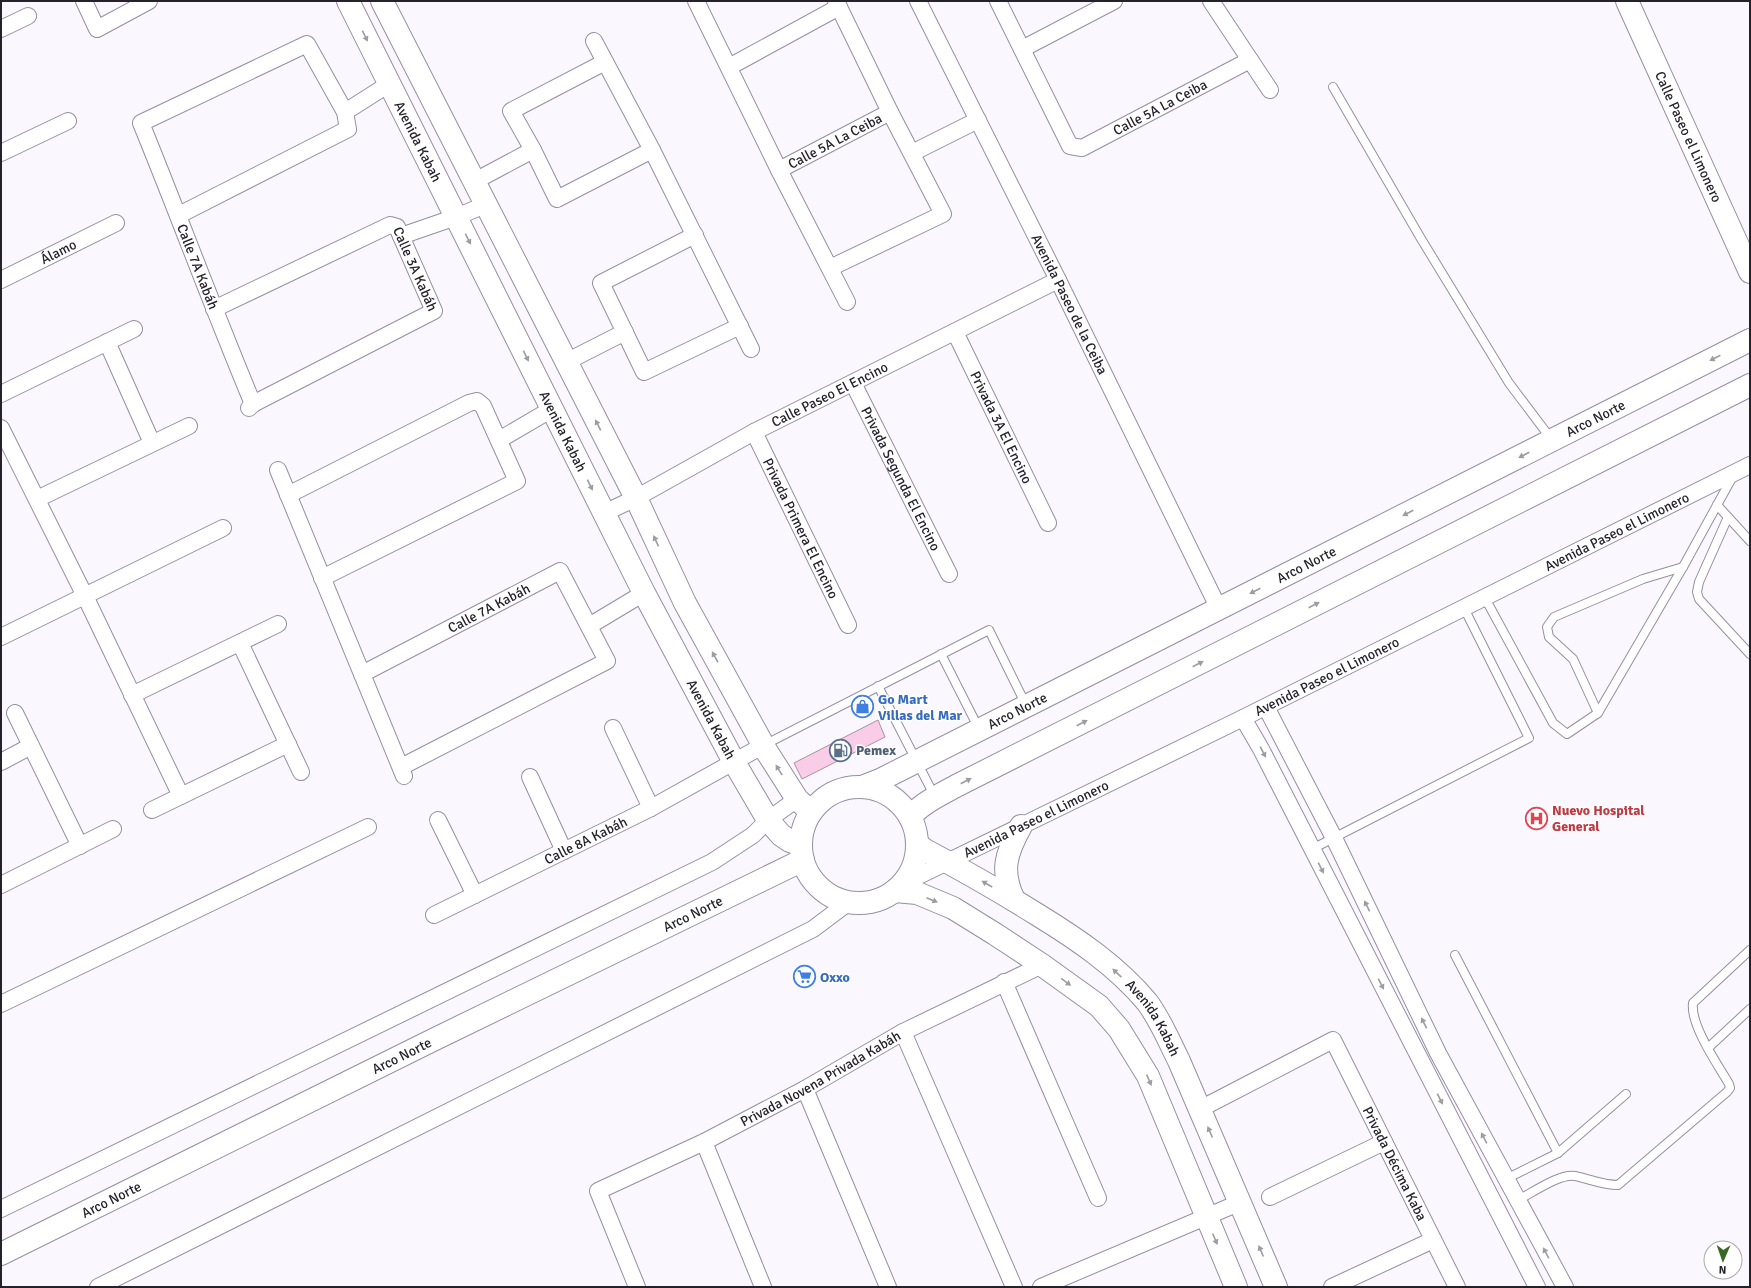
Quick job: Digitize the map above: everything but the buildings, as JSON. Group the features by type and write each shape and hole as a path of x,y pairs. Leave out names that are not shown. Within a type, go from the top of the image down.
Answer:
{"main road":[{"name":"Avenida Kabah","path":"348,1 644,593 734,762 768,820 781,835 790,841 802,853"},
{"path":"382,1 636,498 685,603 764,745 804,805 805,822 802,853 809,875 820,888 834,897 849,902 865,903 881,899 898,888 910,872 916,859 917,844 915,830 910,817 895,799 885,793 862,787 845,789 828,796 819,803 804,805"},
{"name":"Calle Paseo el Limonero","path":"1627,1 1750,272"},
{"name":"Arco Norte","path":"862,787 979,730 1750,340"},
{"path":"910,817 915,811 935,797 1750,385"},
{"path":"1014,900 1007,879 1006,859 1021,826"},
{"name":"Avenida Kabah","path":"917,844 1014,900 1074,938 1112,968 1144,999 1165,1032 1241,1202 1276,1287"},
{"name":"Arco Norte","path":"1,1253 433,1040 802,853"},
{"path":"898,888 916,893 953,908 1042,965 1099,1006 1120,1029 1148,1076 1236,1287"}],"street":[{"path":"84,1 97,29 149,1"},
{"name":"Calle 5A La Ceiba","path":"696,1 779,170 847,302"},
{"name":"Avenida Paseo de la Ceiba","path":"918,1 1058,280 1219,609"},
{"path":"998,1 1022,49 1114,1"},
{"path":"1211,1 1270,90"},
{"name":"Calle 5A La Ceiba","path":"729,67 837,4 890,112 943,214 830,268"},
{"path":"1,29 28,16"},
{"path":"594,40 652,150 751,349"},
{"name":"Calle 7A Kabáh","path":"251,406 141,123 307,44 345,112"},
{"name":"Calle 5A La Ceiba","path":"1022,49 1070,146 1082,148 1250,60"},
{"path":"605,62 511,111 533,150 557,199 652,150"},
{"path":"178,215 348,129 345,112 389,84"},
{"name":"Calle 5A La Ceiba","path":"779,170 890,112"},
{"path":"912,153 978,120"},
{"path":"1,153 68,121"},
{"path":"475,182 533,150"},
{"path":"401,236 485,204"},
{"name":"Álamo","path":"1,280 116,223"},
{"name":"Calle 3A Kabáh","path":"214,309 390,225 397,227 434,311 251,406"},
{"path":"695,235 601,283 644,372 740,326"},
{"name":"Calle Paseo El Encino","path":"604,513 636,498 754,432 1058,280"},
{"path":"1,394 134,329"},
{"path":"566,362 625,332"},
{"name":"Privada 3A El Encino","path":"955,332 1048,523"},
{"path":"107,342 152,443"},
{"name":"Privada Segunda El Encino","path":"853,383 949,574"},
{"path":"288,495 470,403 477,401 483,406 517,480 322,578"},
{"path":"499,440 552,409"},
{"path":"36,499 189,426"},
{"path":"1,428 85,596 181,796"},
{"name":"Privada Primera El Encino","path":"754,432 848,625"},
{"name":"Avenida Paseo el Limonero","path":"898,888 1021,826 1266,707 1750,465"},
{"name":"Calle 7A Kabáh","path":"278,470 402,772 607,661 560,571 362,674"},
{"path":"1,636 223,528"},
{"path":"589,626 644,593"},
{"path":"132,695 278,624"},
{"path":"240,643 301,772"},
{"path":"1266,707 1334,838 1438,1053 1565,1287"},
{"path":"15,714 80,846"},
{"path":"1243,718 1261,749 1537,1287"},
{"path":"613,728 651,808"},
{"path":"152,810 288,744"},
{"name":"Calle 8A Kabáh","path":"434,915 651,808 764,745"},
{"path":"1,762 31,746"},
{"path":"530,777 564,851"},
{"path":"1,1209 712,862 753,835 768,820 804,805"},
{"path":"438,820 475,895"},
{"path":"1,1004 368,827"},
{"path":"1,885 113,829"},
{"path":"98,1287 813,929 849,902"},
{"name":"Privada Novena Privada Kabáh","path":"637,1287 598,1191 704,1142 804,1089 903,1032 1042,965"},
{"path":"1004,982 1098,1198"},
{"path":"903,1032 1014,1287"},
{"name":"Privada Décima Kaba","path":"1200,1109 1333,1040 1457,1287"},
{"path":"1420,1061 1438,1053"},
{"path":"804,1089 888,1287"},
{"path":"704,1142 763,1287"},
{"path":"1270,1197 1384,1142"},
{"path":"1041,1287 1241,1202"},
{"path":"1332,1287 1434,1240"}],"lane":[{"path":"1332,87 1420,237 1509,383 1552,441"},
{"path":"1485,598 1553,723 1567,734 1598,713 1683,567 1736,472"},
{"path":"1717,505 1750,541"},
{"path":"1728,517 1699,582 1697,592 1699,599 1750,654"},
{"path":"1598,713 1573,658 1548,637 1547,627 1554,617 1643,579 1683,567"},
{"path":"1312,849 1529,738 1464,608"},
{"path":"764,745 989,630 1026,706"},
{"path":"941,654 979,730"},
{"path":"878,686 935,797"},
{"path":"1518,1200 1563,1176 1574,1176 1606,1185 1618,1185 1727,1092 1730,1088 1729,1084 1708,1048 1694,1018 1692,1004 1750,950"},
{"path":"1455,955 1558,1153"},
{"path":"1708,1048 1750,1009"},
{"path":"1506,1179 1558,1153 1626,1094"}],"place":[{"name":"Go Mart Villas del Mar","path":"863,707"},
{"name":"Pemex","path":"840,750"},
{"name":"Nuevo Hospital General","path":"1536,818"},
{"name":"Oxxo","path":"805,977"}]}
